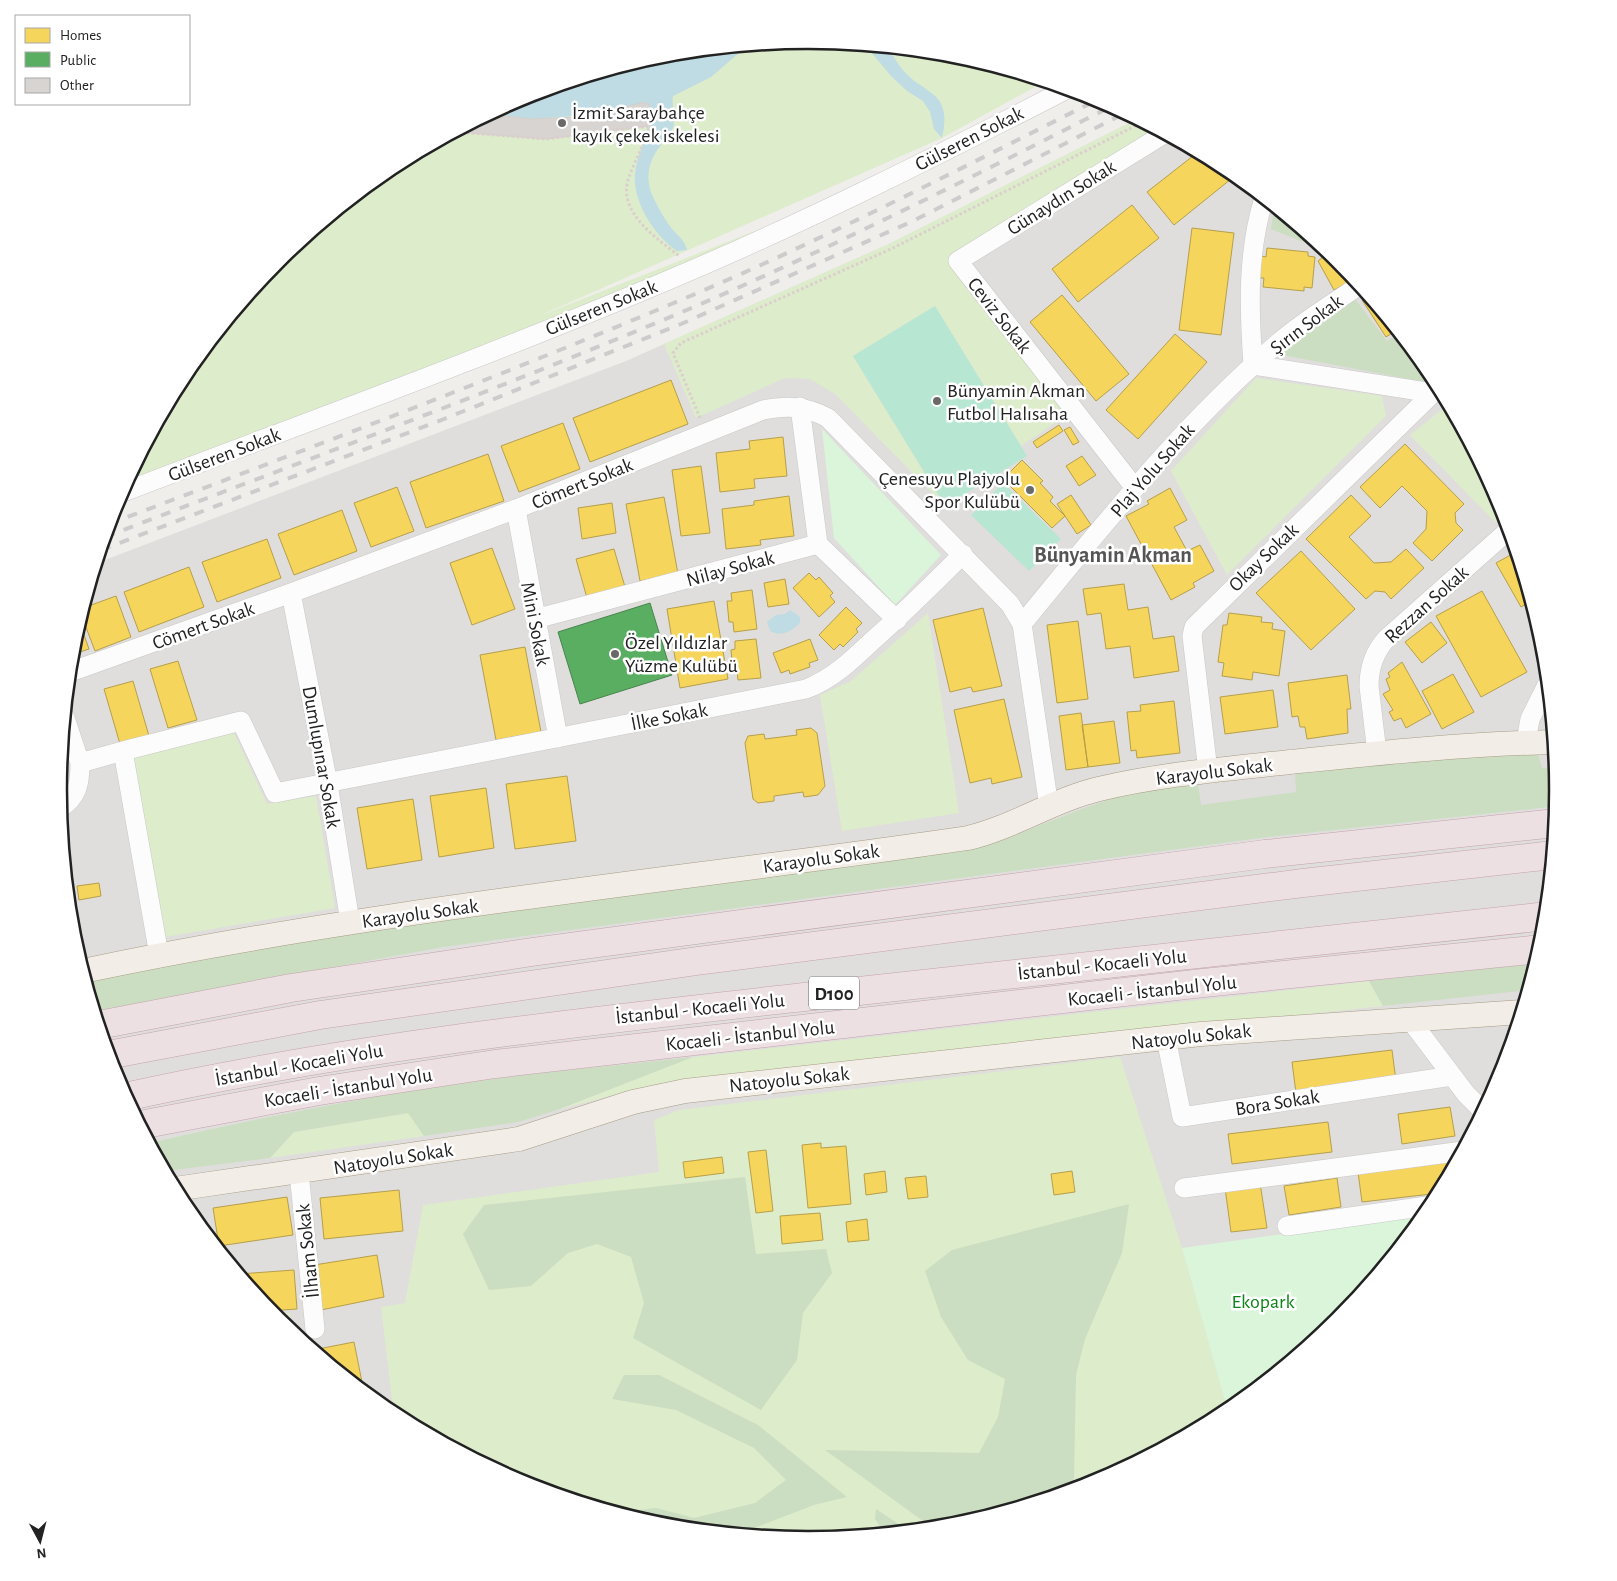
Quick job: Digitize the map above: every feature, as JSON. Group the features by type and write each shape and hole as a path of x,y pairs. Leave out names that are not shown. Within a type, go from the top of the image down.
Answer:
{"highway":[{"path":"104,1024 291,988 542,951 1265,854 1549,824"},
{"path":"115,1054 320,1016 697,961 1303,883 1547,856"},
{"name":"İstanbul - Kocaeli Yolu","path":"133,1095 207,1080 400,1047 586,1021 1539,917"},
{"name":"Kocaeli - İstanbul Yolu","path":"146,1124 319,1091 495,1064 1203,984 1533,950"}],"main road":[{"name":"Karayolu Sokak","path":"89,970 159,955 350,922 968,838 1016,823 1049,807 1096,790 1140,780 1377,753 1453,746 1549,742"},
{"name":"Natoyolu Sokak","path":"183,1189 519,1139 642,1100 685,1091 1166,1038 1287,1027 1411,1021 1516,1012"}],"street":[{"name":"Gülseren Sokak","path":"131,489 495,349 687,272 847,200 1058,92"},
{"name":"Günaydın Sokak","path":"958,261 1159,137"},
{"path":"1263,204 1252,250 1250,281 1253,365 1433,391"},
{"name":"Ceviz Sokak","path":"958,261 1135,488"},
{"name":"Şırın Sokak","path":"1253,365 1278,343 1355,289"},
{"name":"Plaj Yolu Sokak","path":"1022,624 1135,488 1198,418 1253,365"},
{"name":"Okay Sokak","path":"1208,771 1192,636 1194,627 1434,393"},
{"name":"Cömert Sokak","path":"77,669 291,593 516,509 763,410 777,407 800,407 813,410 828,418 1005,598 1022,624"},
{"path":"800,407 818,544 897,620"},
{"name":"Mini Sokak","path":"516,509 558,738"},
{"name":"Rezzan Sokak","path":"1377,753 1369,686 1369,675 1374,656 1387,638 1505,535"},
{"name":"Nilay Sokak","path":"535,619 818,544"},
{"name":"İlke Sokak","path":"123,751 241,721 274,793 328,784 806,689 833,676 897,620 963,554"},
{"name":"Dumlupınar Sokak","path":"291,593 328,784 350,922"},
{"path":"1022,624 1049,807"},
{"path":"1526,742 1530,719 1544,692"},
{"path":"67,802 73,798 78,789 80,763 69,731"},
{"path":"80,763 123,751 159,955"},
{"path":"1411,1021 1452,1076 1479,1107"},
{"name":"Bora Sokak","path":"1166,1038 1182,1117 1452,1076"},
{"path":"1184,1188 1456,1152"},
{"name":"İlham Sokak","path":"299,1173 315,1329"},
{"path":"1287,1226 1422,1207"}],"path":[{"path":"706,433 673,354 681,343 894,248 1137,125"},
{"path":"466,133 546,139 650,126 628,178 626,191 641,224 680,257 687,272"}],"shaded area":[{"path":"1131,122 1179,148 1221,174 1298,233 1333,266 1366,301 1425,378 1474,462 1511,552 1536,646 1549,742 1549,839 1544,887 1536,935 1511,1029 1474,1119 1451,1161 1425,1203 1366,1280 1298,1348 1260,1379 1221,1407 1137,1456 1047,1493 1000,1507 953,1518 857,1531 760,1531 712,1526 664,1518 570,1493 480,1456 438,1433 396,1407 319,1348 251,1280 220,1242 192,1203 143,1119 106,1029 92,982 81,935 68,839 68,742 73,694 81,646 103,561 626,361 889,244"}],"green space":[{"path":"760,50 857,50 953,63 1000,74 1033,84 1035,87 942,138 539,316 768,226 614,295 136,479 166,420 192,378 251,301 319,233 396,174 438,148 502,115 530,119 734,56 739,52"},
{"path":"1131,122 1154,134 949,260 1068,414 1021,446 935,306 853,356 945,506 835,394 810,379 785,378 696,418 664,344 889,244"},
{"path":"1273,213 1307,242 1303,242 1271,229"},
{"path":"1355,299 1387,341 1395,336 1427,381 1425,382 1277,354"},
{"name":"Bünyamin Akman Futbol Halısaha","path":"935,306 1027,456 945,506 853,356"},
{"path":"1256,378 1382,396 1386,416 1227,575 1171,471"},
{"path":"1444,408 1474,462 1498,519 1495,522 1410,435"},
{"path":"822,429 941,555 895,605 834,538"},
{"path":"1003,483 1061,539 1029,571 971,515"},
{"path":"928,613 959,813 842,831 820,695 851,681"},
{"path":"233,731 267,804 316,796 335,908 165,937 131,754"},
{"path":"1538,754 1542,768 1550,768 1550,807 1268,837 443,947 100,1010 92,981 306,939 969,849 1007,838 1099,803 1158,789 1198,783 1201,805 1296,792 1295,772 1500,755"},
{"path":"1529,964 1522,991 1383,1006 1369,981"},
{"path":"1369,981 1383,1006 677,1081 656,1084 557,1110 693,1057"},
{"path":"693,1057 557,1110 518,1122 424,1136 408,1113 294,1132 270,1158 172,1170 155,1142 313,1108 437,1087 532,1074"},
{"path":"1120,1057 1182,1248 1226,1404 1179,1433 1137,1456 1047,1493 953,1518 905,1526 857,1531 808,1532 760,1531 712,1526 664,1518 570,1493 480,1456 393,1405 381,1307 405,1303 423,1205 659,1172 654,1120 679,1110"},
{"path":"409,1113 424,1136 270,1158 294,1132"},
{"path":"745,1177 756,1254 826,1249 832,1273 803,1313 797,1360 761,1410 633,1338 644,1303 631,1257 597,1244 568,1253 531,1286 489,1290 463,1234 484,1205"},
{"path":"1129,1204 1122,1253 1085,1339 1076,1375 1074,1478 1071,1484 1000,1507 925,1523 825,1450 979,1453 998,1417 1005,1379 968,1360 941,1317 925,1271 952,1250"},
{"name":"Ekopark","path":"1416,1216 1366,1280 1333,1315 1298,1348 1226,1404 1182,1248"},
{"path":"290,1313 290,1321 284,1315 283,1314"},
{"path":"624,1375 659,1375 758,1425 847,1497 814,1505 750,1530 712,1526 633,1511 656,1508 694,1518 755,1503 786,1480 754,1448 676,1410 612,1399"},
{"path":"876,1509 902,1526 882,1528 875,1519"}],"water":[{"path":"871,51 892,54 910,78 934,95 940,102 944,122 942,138 934,129 930,112 923,101 907,91 891,76"},
{"path":"740,52 711,77 673,96 673,126 670,134 650,164 648,178 651,192 665,218 683,241 687,250 677,251 659,235 645,214 636,191 636,167 654,111 530,119 502,115 570,88 617,74 664,63"},
{"path":"790,610 800,617 800,623 786,633 778,634 770,631 767,622 776,615 785,614"}],"building: Homes":[{"path":"1192,156 1230,180 1174,225 1147,192"},
{"path":"1132,205 1159,238 1078,302 1052,269"},
{"path":"1192,228 1234,233 1221,335 1179,330"},
{"path":"1267,248 1308,252 1308,256 1315,257 1312,288 1304,287 1304,291 1263,287 1264,278 1259,278 1261,256 1266,257"},
{"path":"1323,257 1348,282 1334,290 1318,261"},
{"path":"1062,295 1129,374 1096,401 1030,322"},
{"path":"1364,299 1366,301 1392,333 1386,337 1362,300"},
{"path":"1175,334 1207,362 1138,439 1106,410"},
{"path":"671,380 688,424 590,462 573,418"},
{"path":"563,423 580,469 519,492 501,446"},
{"path":"1059,425 1063,431 1037,448 1033,442"},
{"path":"1070,427 1079,442 1073,445 1064,430"},
{"path":"783,437 787,476 754,479 755,488 720,492 716,453 750,449 749,441"},
{"path":"1405,444 1464,504 1455,513 1456,523 1463,530 1432,561 1413,543 1426,529 1427,511 1402,486 1380,508 1360,487"},
{"path":"488,454 504,501 426,528 410,482"},
{"path":"1082,456 1096,475 1079,486 1066,466"},
{"name":"Çenesuyu Plajyolu Spor Kulübü","path":"1022,460 1043,481 1040,483 1053,497 1050,501 1065,516 1052,528 1003,479"},
{"path":"701,466 710,533 681,536 672,470"},
{"path":"397,487 414,531 371,547 354,503"},
{"path":"1170,488 1187,520 1174,527 1187,551 1200,545 1214,571 1193,583 1195,587 1171,600 1126,516 1149,504 1147,501"},
{"path":"1071,495 1091,525 1077,534 1057,504"},
{"path":"1351,495 1371,516 1349,537 1374,563 1391,562 1406,549 1424,568 1391,599 1385,592 1375,591 1366,599 1306,539"},
{"path":"789,496 794,536 760,540 761,545 726,549 722,509 754,505 754,501"},
{"path":"664,497 678,574 640,581 626,504"},
{"path":"612,503 616,533 582,539 578,508"},
{"path":"342,510 357,551 294,575 278,534"},
{"path":"267,539 281,578 217,602 202,562"},
{"path":"492,548 515,609 472,625 450,563"},
{"path":"614,549 625,587 587,598 576,559"},
{"path":"1301,551 1355,609 1311,650 1256,593"},
{"path":"1512,554 1526,604 1521,607 1496,563"},
{"path":"189,567 204,607 139,632 124,592"},
{"path":"809,573 816,580 819,577 833,593 830,596 835,602 819,617 793,588"},
{"path":"785,579 789,604 768,607 764,583"},
{"path":"1124,584 1128,610 1148,607 1153,639 1174,636 1179,671 1134,678 1130,646 1106,649 1101,613 1087,615 1083,589"},
{"path":"752,590 757,629 734,632 733,622 729,622 727,601 732,601 731,593"},
{"path":"1482,591 1527,672 1481,697 1436,616"},
{"path":"116,596 131,637 95,651 86,626 91,605"},
{"path":"714,601 728,679 680,688 667,609"},
{"path":"846,607 862,623 856,629 858,632 843,647 840,644 834,650 819,635"},
{"path":"983,608 1002,686 973,692 971,687 950,692 933,620"},
{"path":"1229,613 1262,617 1261,622 1273,623 1272,629 1285,631 1279,676 1253,672 1252,680 1222,676 1224,663 1218,662 1223,625 1227,625"},
{"path":"1078,621 1088,699 1057,703 1047,625"},
{"path":"1431,622 1447,643 1422,663 1405,642"},
{"path":"84,634 89,649 80,652"},
{"path":"756,639 761,678 738,680 737,671 733,671 731,650 735,649 735,641"},
{"path":"810,639 818,660 809,663 810,667 790,674 789,670 781,673 773,653"},
{"path":"525,647 541,732 496,740 480,655"},
{"path":"178,661 197,720 168,728 150,669"},
{"path":"1402,662 1431,714 1406,728 1401,718 1394,721 1389,712 1393,710 1383,694 1390,690 1386,679 1390,677 1388,673"},
{"path":"1453,674 1474,712 1442,729 1422,691"},
{"path":"1347,675 1351,709 1347,709 1348,733 1307,739 1305,727 1300,727 1298,716 1292,717 1288,683"},
{"path":"133,681 149,736 120,744 104,689"},
{"path":"1273,690 1278,727 1225,734 1220,697"},
{"path":"1004,699 1022,777 992,784 991,778 970,783 954,710"},
{"path":"1174,701 1180,753 1137,758 1136,750 1131,751 1127,712 1141,711 1140,705"},
{"path":"1081,713 1088,767 1066,770 1059,716"},
{"path":"1114,721 1120,763 1088,767 1082,725"},
{"path":"811,728 817,733 825,786 818,795 804,797 803,792 774,796 774,801 758,803 753,799 745,743 748,736 764,734 765,739 797,735 796,730"},
{"path":"567,776 576,841 515,849 506,784"},
{"path":"486,788 494,848 439,857 430,796"},
{"path":"413,799 422,860 367,869 357,808"},
{"path":"99,883 101,896 79,900 77,886"},
{"path":"1392,1050 1396,1081 1296,1093 1292,1062"},
{"path":"1450,1107 1455,1136 1402,1144 1398,1114"},
{"path":"1328,1122 1332,1152 1232,1164 1228,1134"},
{"path":"821,1143 821,1148 846,1146 851,1204 808,1208 802,1145"},
{"path":"766,1150 773,1211 756,1213 748,1152"},
{"path":"722,1157 724,1173 685,1178 683,1162"},
{"path":"1451,1161 1431,1194 1362,1202 1358,1172"},
{"path":"885,1171 887,1192 866,1195 864,1174"},
{"path":"1072,1171 1075,1192 1054,1195 1051,1174"},
{"path":"926,1176 928,1197 908,1199 905,1178"},
{"path":"1337,1178 1341,1207 1289,1215 1284,1186"},
{"path":"1260,1183 1267,1228 1231,1232 1225,1188"},
{"path":"399,1190 403,1231 324,1239 320,1198"},
{"path":"287,1197 293,1235 223,1245 218,1239 213,1208"},
{"path":"820,1213 823,1240 782,1244 780,1216"},
{"path":"867,1219 869,1240 848,1242 846,1222"},
{"path":"377,1255 384,1297 321,1310 314,1265"},
{"path":"294,1270 297,1309 280,1310 246,1274"},
{"path":"354,1342 362,1383 357,1379 320,1349"}],"building: Public":[{"name":"Özel Yıldızlar Yüzme Kulübü","path":"650,603 672,675 580,704 558,632"}],"building: Other":[{"name":"İzmit Saraybahçe kayık çekek iskelesi","path":"646,102 654,111 649,126 546,139 466,133 502,115 530,119 579,117"}],"railway":[{"path":"118,521 460,390 724,282 886,206 1089,104"},
{"path":"113,534 462,401 675,315 786,266 950,188 1104,110"},
{"path":"108,547 444,419 681,324 913,221 1118,117"}],"place":[{"name":"İzmit Saraybahçe kayık çekek iskelesi","path":"562,123"},
{"name":"Bünyamin Akman Futbol Halısaha","path":"937,401"},
{"name":"Çenesuyu Plajyolu Spor Kulübü","path":"1030,490"},
{"name":"Özel Yıldızlar Yüzme Kulübü","path":"615,654"}],"district":[{"name":"Bünyamin Akman","path":"1113,554"}]}
